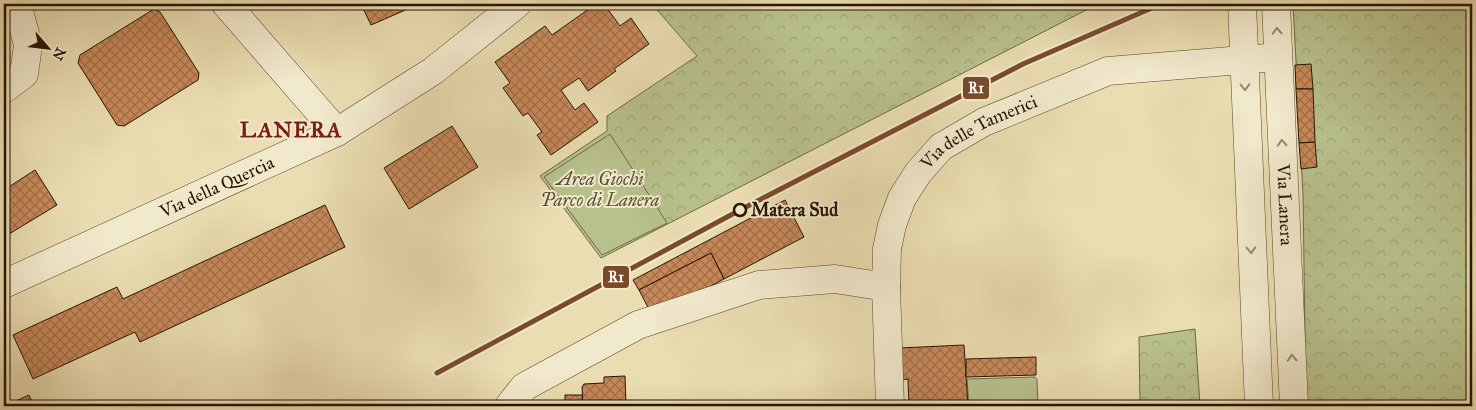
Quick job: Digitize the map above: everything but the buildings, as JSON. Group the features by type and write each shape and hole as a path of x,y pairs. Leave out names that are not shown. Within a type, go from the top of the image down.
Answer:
{"street":[{"path":"226,4 337,132"},
{"name":"Via della Quercia","path":"4,284 337,132 433,71 517,4"},
{"name":"Via Lanera","path":"1242,4 1259,406"},
{"name":"Via Lanera","path":"1276,4 1294,406"},
{"path":"4,89 24,74 28,45 23,6"},
{"name":"Via delle Tamerici","path":"890,406 886,287 888,249 892,225 902,198 918,172 941,147 984,122 1108,71 1278,57"},
{"path":"509,406 524,387 638,326 759,285 835,279 886,287"}],"green space":[{"path":"652,4 1098,4 601,258 540,176 607,131 607,116 697,56"},
{"path":"1293,4 1472,4 1472,406 1306,406 1303,195"},
{"name":"Area Giochi Parco di Lanera","path":"610,134 667,223 602,255 544,177"},
{"path":"1195,329 1200,406 1140,406 1139,337"},
{"path":"1035,377 1037,380 1038,406 969,406 967,379"}],"transit line":[{"name":"R1","path":"437,373 742,209 1023,64 1161,4"}],"place":[{"name":"Matera Sud","path":"740,210"}],"district":[{"name":"LANERA","path":"291,129"}]}
